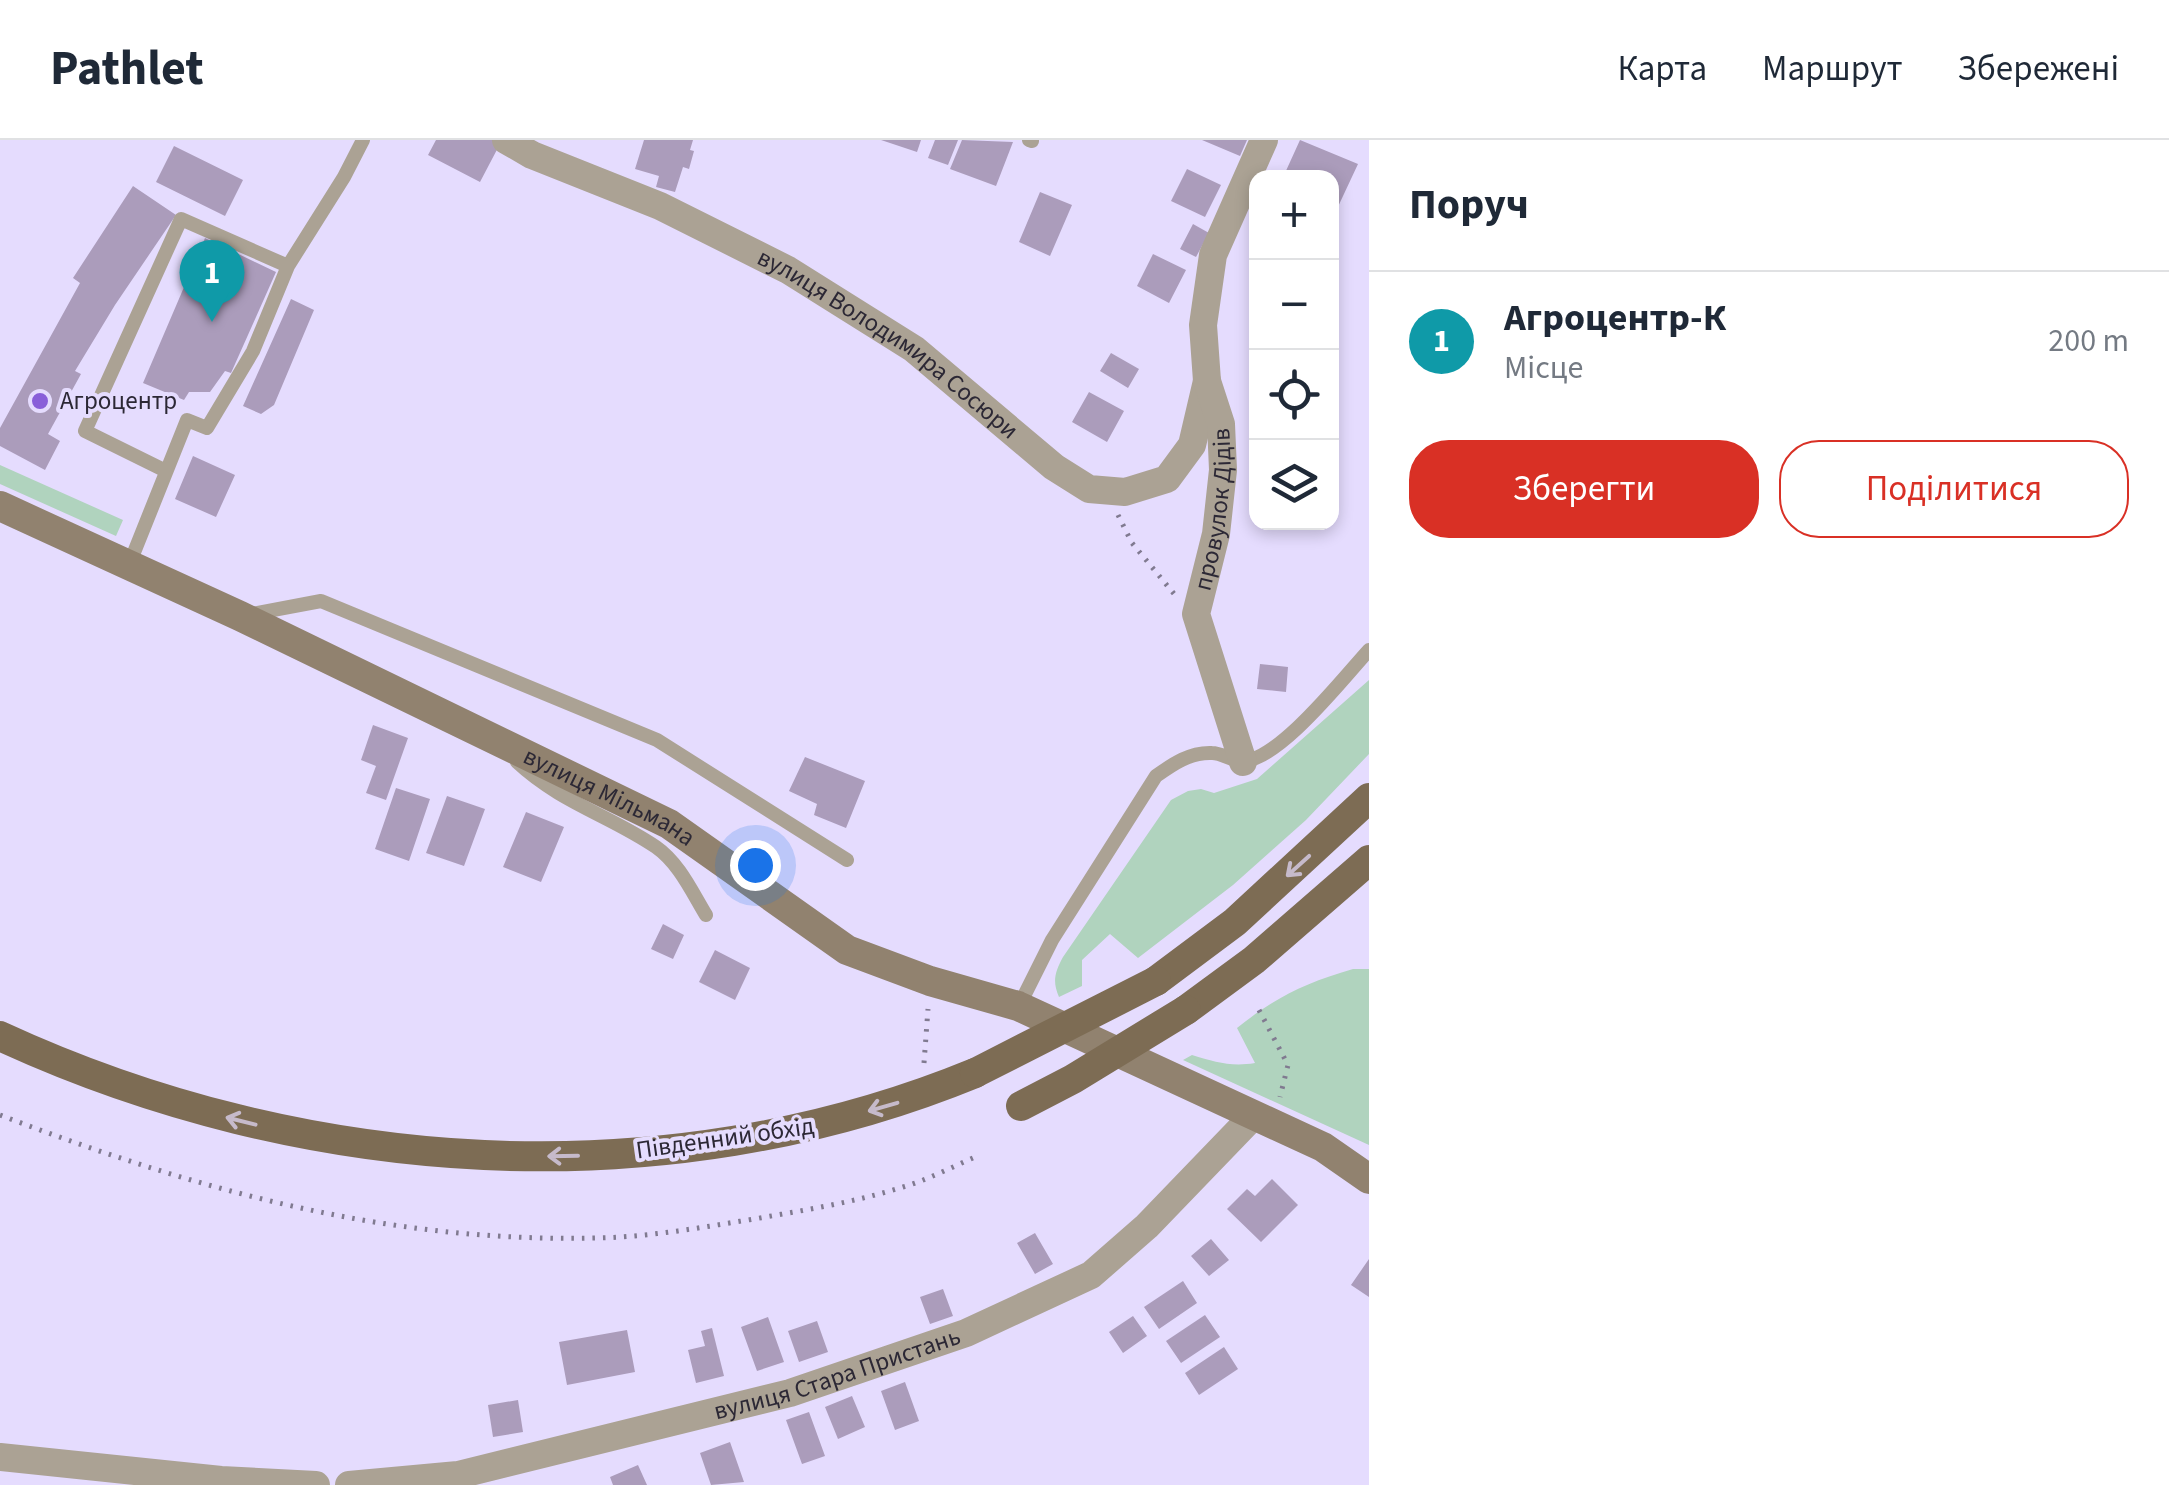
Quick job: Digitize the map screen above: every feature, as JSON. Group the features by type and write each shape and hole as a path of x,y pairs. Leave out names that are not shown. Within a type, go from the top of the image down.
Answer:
{"main road":[{"name":"Південний обхід","path":"0,1036 102,1081 269,1128 379,1147 499,1156 638,1152 780,1133 901,1102 974,1074 1156,981 1248,910 1369,798"},
{"path":"1021,1106 1186,1010 1254,960 1369,860"}],"street":[{"name":"вулиця Володимира Сосюри","path":"506,140 532,155 660,206 788,270 914,349 1054,467 1089,488 1106,490"},
{"name":"провулок Дідів","path":"1243,762 1196,614 1216,534 1223,470 1222,424 1208,381 1203,325 1213,256 1264,140"},
{"path":"1106,490 1125,492 1167,479 1192,444 1208,381"},
{"name":"вулиця Мільмана","path":"0,506 240,616 669,824 846,950 930,982 1018,1006 1323,1147 1369,1179"},
{"name":"вулиця Стара Пристань","path":"348,1485 458,1475 790,1393 966,1333 1091,1275 1263,1119"},
{"path":"0,1456 221,1480 316,1485"}],"lane":[{"path":"129,564 188,420 207,428 253,351 288,266 363,140"},
{"path":"166,471 85,431 182,219 288,266"},
{"path":"240,616 321,601 657,740 847,860"},
{"path":"1018,1006 1052,940 1156,776 1191,756 1214,752 1243,762 1267,754 1303,723 1369,650"},
{"path":"492,738 542,786 657,848 680,872 706,916"}],"path":[{"path":"1106,490 1132,542 1170,591 1196,614"},
{"path":"924,1067 930,982"},
{"path":"1258,1010 1288,1064 1263,1119"},
{"path":"0,1115 174,1178 262,1200 363,1221 514,1237 648,1235 840,1204 906,1186 973,1158"}],"green space":[{"path":"0,465 123,520 116,536 0,484"},
{"path":"1369,680 1369,754 1306,820 1233,885 1138,958 1110,934 1082,960 1082,986 1059,997 1055,977 1063,957 1171,800 1188,791 1214,793 1257,779"},
{"path":"1353,969 1369,969 1369,1145 1183,1060 1192,1055 1231,1064 1255,1063 1237,1028 1292,992"}],"building":[{"path":"436,140 501,142 480,182 428,155"},
{"path":"644,140 693,140 689,169 683,167 675,192 656,187 659,176 635,169"},
{"path":"881,140 921,140 917,152"},
{"path":"935,140 958,140 948,165 928,158"},
{"path":"962,140 1013,142 996,186 950,169"},
{"path":"1202,140 1247,140 1240,156"},
{"path":"1300,140 1358,164 1339,205 1339,170 1286,170"},
{"path":"174,146 243,180 225,216 156,182"},
{"path":"1187,169 1221,185 1205,217 1171,201"},
{"path":"133,186 176,215 75,371 81,374 48,434 60,441 45,470 0,446 0,428 80,283 73,278"},
{"path":"1040,192 1072,205 1050,256 1019,242"},
{"path":"1193,224 1209,233 1196,257 1180,249"},
{"path":"205,238 276,272 231,373 225,371 210,392 189,392 184,400 143,383"},
{"path":"1153,254 1186,270 1169,303 1137,286"},
{"path":"291,299 314,310 274,405 261,414 243,406"},
{"path":"1111,353 1139,369 1128,388 1100,371"},
{"path":"1089,392 1124,411 1107,442 1072,422"},
{"path":"193,456 235,475 216,517 175,499"},
{"path":"1260,664 1288,667 1286,692 1257,689"},
{"path":"373,725 408,738 386,800 366,793 376,766 361,760"},
{"path":"805,757 865,781 846,828 814,815 817,804 789,791"},
{"path":"396,788 430,799 409,861 375,849"},
{"path":"447,796 485,809 464,866 426,853"},
{"path":"526,812 564,827 541,882 503,867"},
{"path":"663,924 684,935 673,959 651,949"},
{"path":"715,950 750,968 735,1000 699,982"},
{"path":"1272,1179 1298,1205 1261,1242 1227,1209 1247,1189 1255,1196"},
{"path":"1035,1233 1053,1264 1035,1274 1017,1243"},
{"path":"1211,1239 1229,1260 1209,1276 1191,1256"},
{"path":"1369,1259 1369,1297 1351,1285"},
{"path":"1183,1281 1197,1303 1159,1329 1144,1307"},
{"path":"943,1289 953,1316 930,1324 920,1297"},
{"path":"1205,1315 1220,1337 1181,1363 1166,1341"},
{"path":"1133,1316 1147,1336 1123,1353 1109,1332"},
{"path":"768,1317 784,1362 757,1371 741,1327"},
{"path":"817,1321 828,1352 799,1362 788,1331"},
{"path":"712,1328 724,1376 696,1383 688,1350 705,1346 701,1331"},
{"path":"627,1330 635,1372 567,1385 559,1342"},
{"path":"1224,1347 1238,1369 1199,1395 1185,1373"},
{"path":"905,1382 919,1421 895,1430 881,1391"},
{"path":"852,1396 865,1427 838,1439 825,1407"},
{"path":"518,1400 523,1432 493,1437 488,1405"},
{"path":"809,1412 825,1456 802,1464 786,1420"},
{"path":"730,1442 744,1482 711,1485 700,1453"},
{"path":"638,1465 647,1485 613,1485 610,1477"}],"place":[{"name":"Агроцентр-К","path":"212,322"},
{"name":"Агроцентр","path":"40,401"}]}
